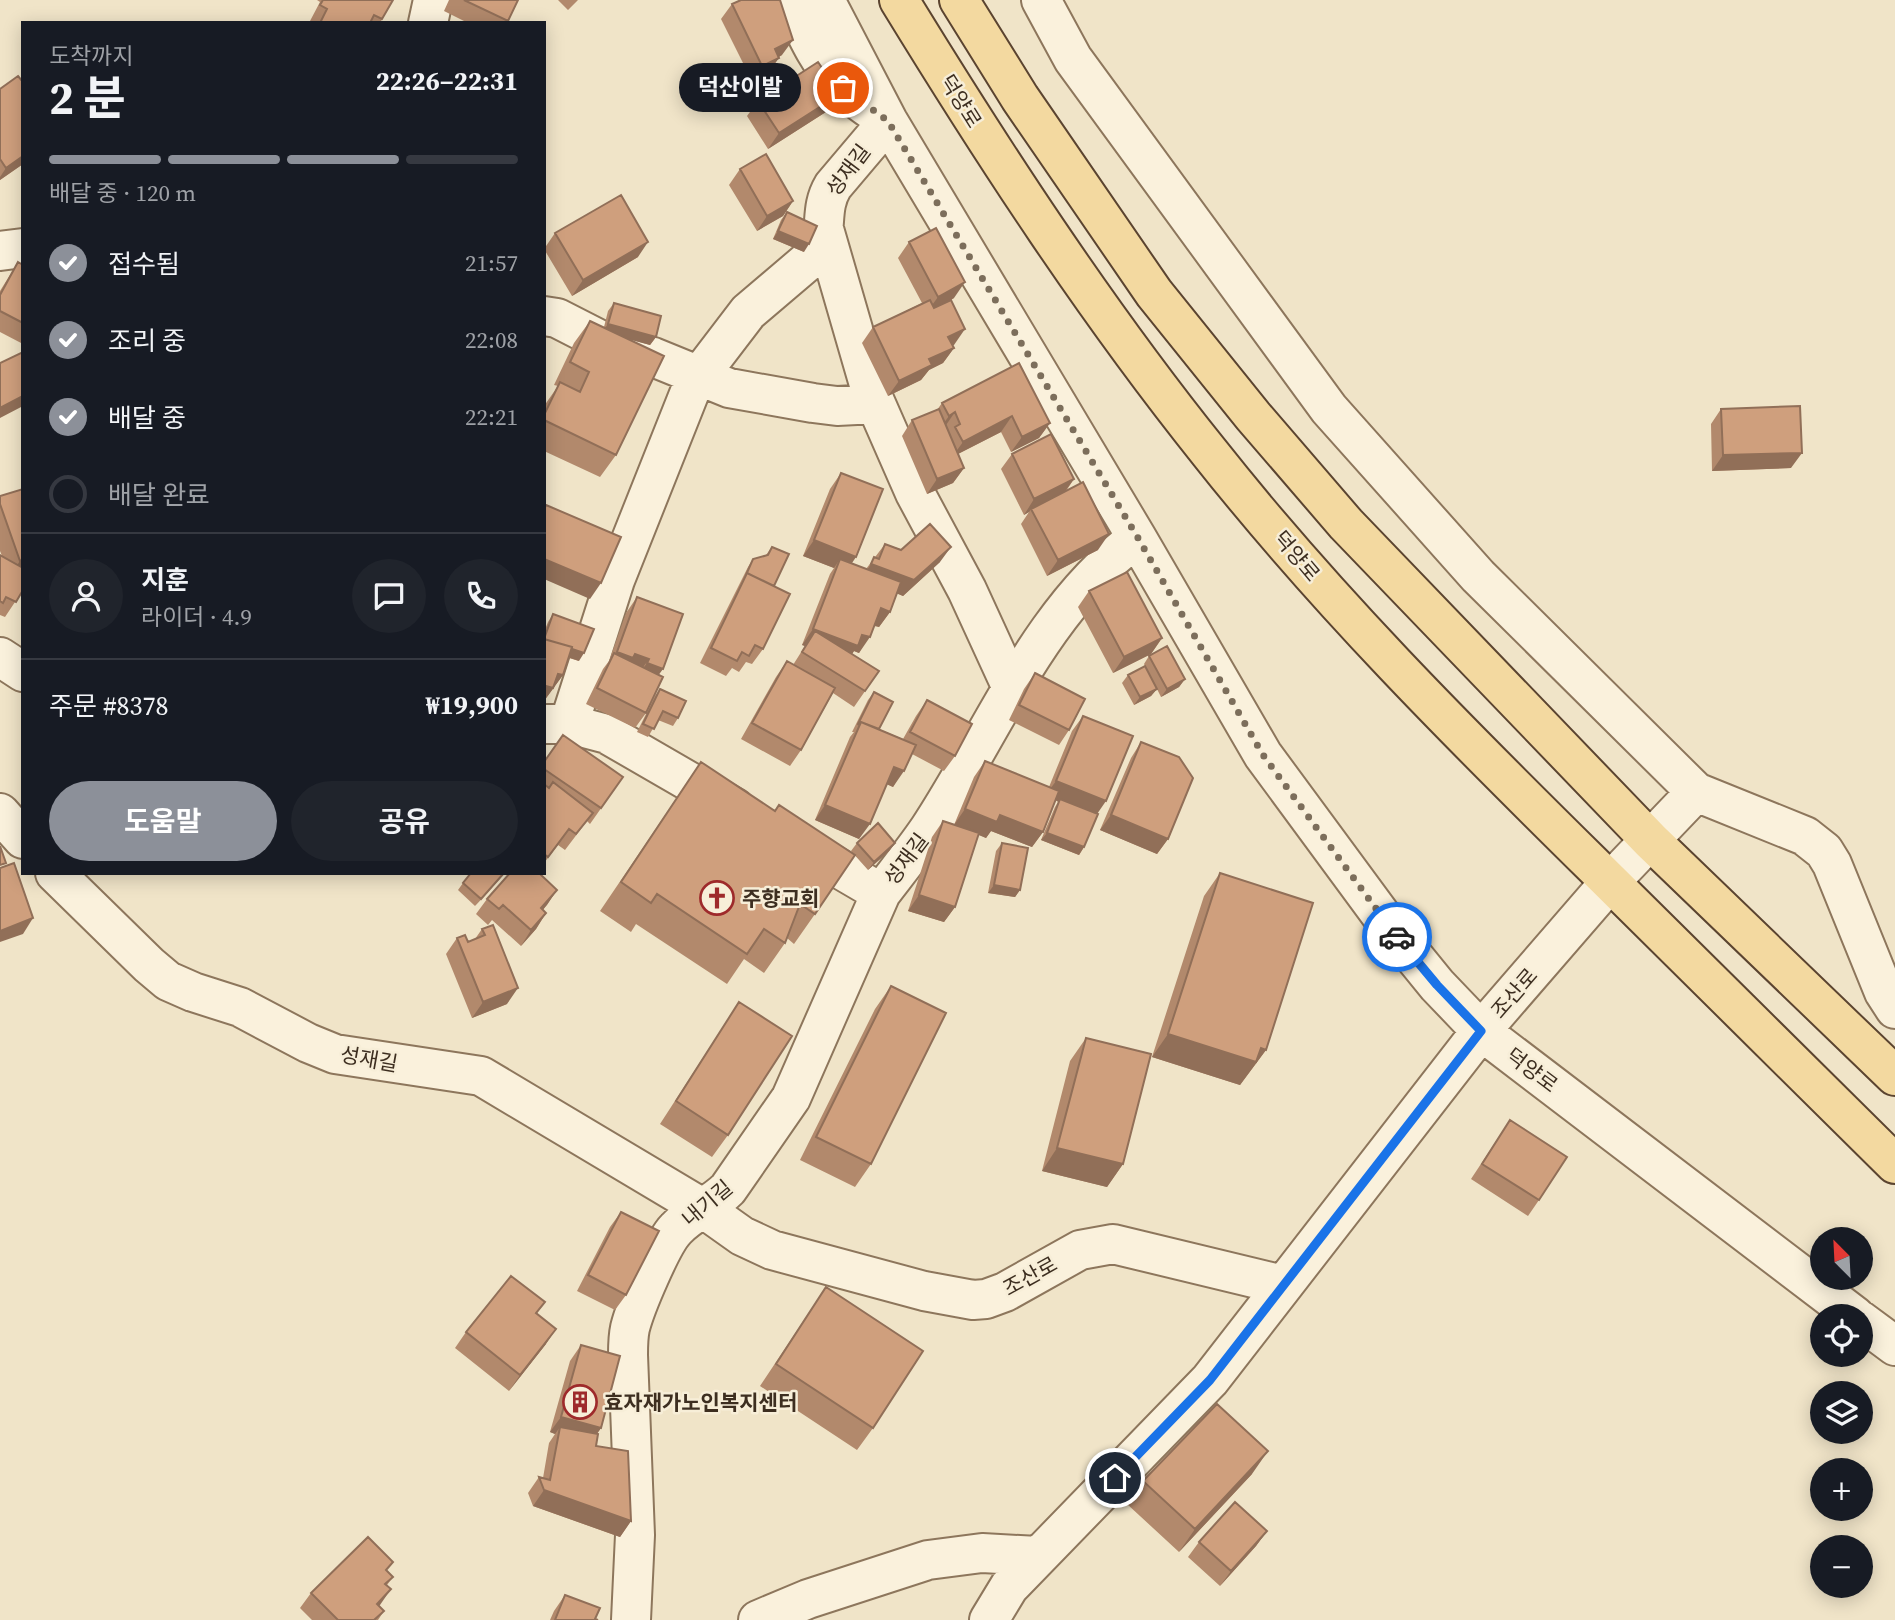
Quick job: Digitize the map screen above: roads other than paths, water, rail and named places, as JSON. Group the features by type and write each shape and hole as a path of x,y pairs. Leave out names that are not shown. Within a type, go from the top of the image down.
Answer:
{"main road":[{"name":"덕양로","path":"899,0 981,134 1113,324 1209,453 1322,586 1442,716 1895,1164"},
{"path":"959,0 1020,98 1154,293 1245,406 1346,524 1651,841 1895,1076"}],"street":[{"path":"428,21 433,0"},
{"path":"790,0 832,76 855,99 888,121"},
{"name":"덕양로","path":"825,0 888,121 1138,538 1263,755 1389,926 1437,985 1481,1031 1840,1304"},
{"path":"1041,0 1073,59 1329,410 1478,576 1696,792 1805,836 1824,851 1832,864 1884,992 1895,1009"},
{"name":"성재길","path":"888,121 826,198 822,245 815,255 748,312 693,384 557,724 607,734 881,893 929,829 1012,688 1076,596 1097,572 1138,538"},
{"path":"824,229 876,404 915,493 967,590 1012,688"},
{"path":"0,251 21,248"},
{"path":"546,316 557,318 602,341 653,357 729,388 770,397 837,406 876,404"},
{"path":"0,657 21,671"},
{"name":"조산로","path":"989,1620 1009,1587 1210,1380 1481,1031 1611,882 1696,792"},
{"path":"0,813 21,837"},
{"name":"성재길","path":"57,875 168,981 240,1007 308,1043 335,1054 481,1076 704,1209"},
{"name":"내기길","path":"631,1620 635,1535 628,1355 631,1326 669,1237 689,1217 717,1200 742,1171 791,1098 881,893"},
{"name":"조산로","path":"704,1209 742,1236 772,1250 924,1291 973,1300 986,1299 1004,1292 1068,1255 1101,1245 1125,1245 1283,1285"},
{"path":"1873,1330 1895,1346"},
{"path":"758,1620 808,1599 928,1560 982,1553 1038,1556"}],"place":[{"name":"덕산이발","path":"843,88"},
{"name":"주향교회","path":"717,898"},
{"name":"효자재가노인복지센터","path":"580,1402"}]}
